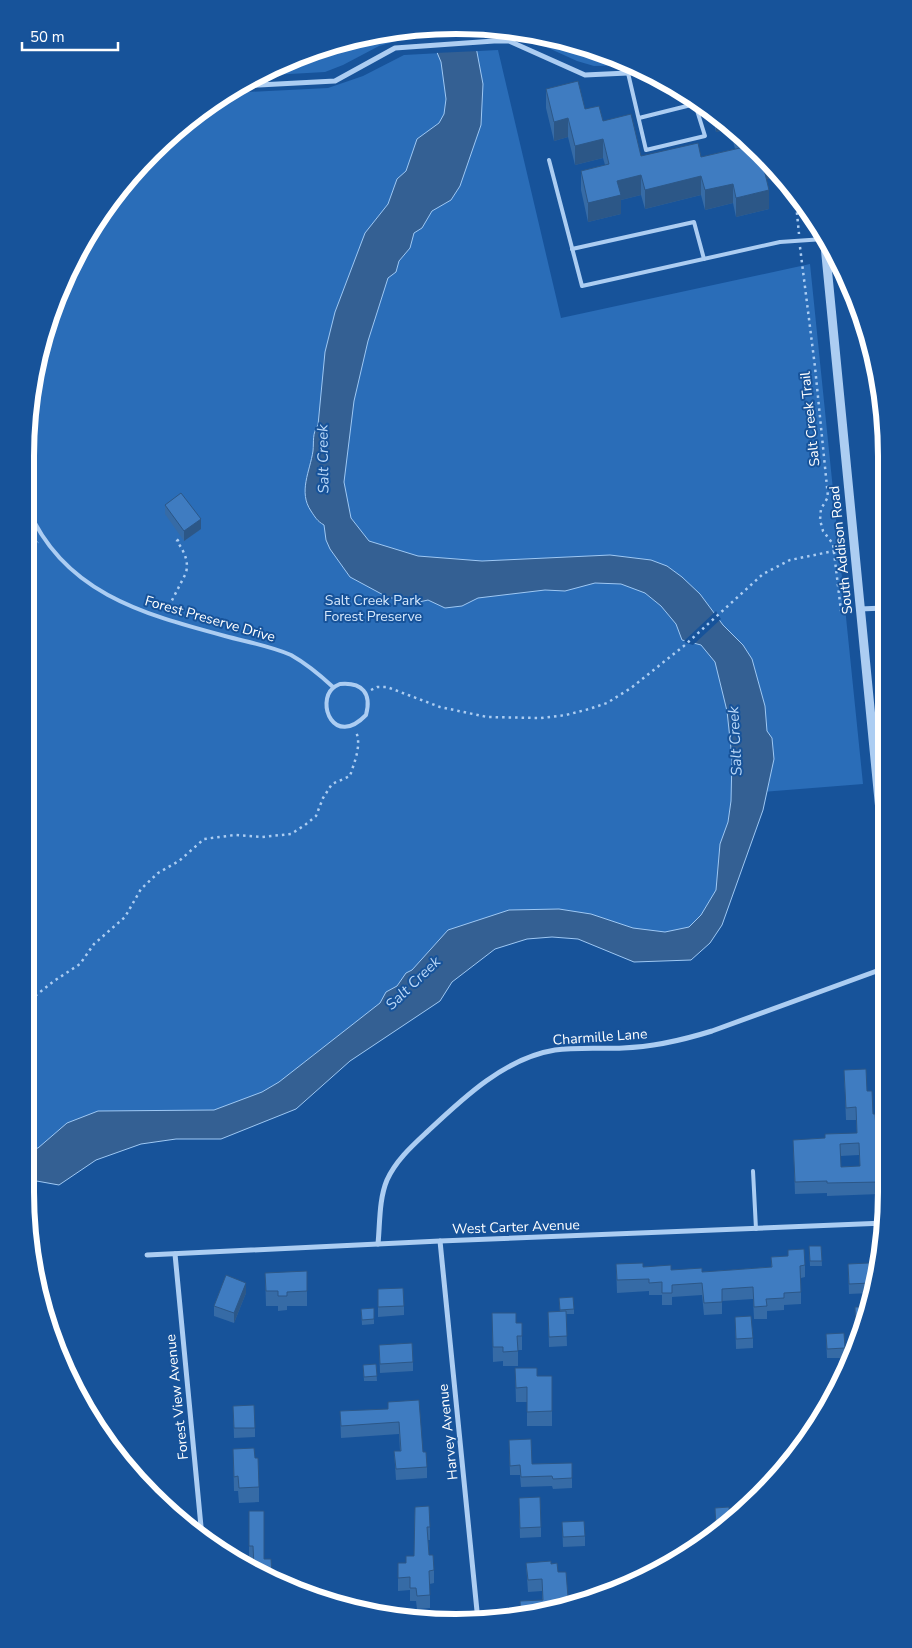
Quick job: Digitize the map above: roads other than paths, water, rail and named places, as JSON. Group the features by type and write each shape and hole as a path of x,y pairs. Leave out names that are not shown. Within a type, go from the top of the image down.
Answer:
{"street":[{"path":"254,85 335,81 395,48 494,41 509,41 585,75 633,73"},
{"name":"South Addison Road","path":"825,251 860,609 878,769"},
{"path":"860,609 878,608"},
{"name":"Charmille Lane","path":"378,1244 383,1195 387,1180 394,1168 405,1153 445,1115 503,1070 521,1061 554,1050 571,1048 631,1048 692,1037 878,971"},
{"name":"West Carter Avenue","path":"147,1255 440,1241 877,1224"},
{"name":"Harvey Avenue","path":"440,1241 477,1613"},
{"name":"Forest View Avenue","path":"175,1254 201,1529"}],"lane":[{"path":"628,73 646,150 705,136 697,109"},
{"path":"639,118 691,105"},
{"path":"549,160 582,286 780,242 817,238"},
{"path":"572,249 694,222 704,259"},
{"name":"Forest Preserve Drive","path":"34,520 44,540 61,560 83,579 119,601 163,619 289,655 313,669 333,688"},
{"path":"340,684 354,684 365,692 368,701 366,715 353,726 346,728 338,727 332,722 326,705 328,696 333,688 340,684"},
{"path":"753,1171 756,1229"}],"water":[{"name":"Salt Creek","path":"430,35 474,35 483,84 481,125 460,186 451,200 432,211 422,228 414,233 410,248 399,261 396,272 388,278 368,341 354,401 344,482 351,518 369,541 418,556 482,561 610,555 651,560 667,566 700,594 723,625 743,645 752,659 765,706 767,731 772,738 774,759 763,810 722,925 710,943 691,960 634,962 578,939 552,937 527,939 495,949 452,982 440,1001 350,1061 296,1109 221,1139 176,1139 141,1144 96,1160 59,1185 34,1181 34,1149 38,1148 67,1123 98,1111 214,1110 262,1092 279,1082 380,1003 386,992 397,986 406,973 412,970 448,930 509,910 559,909 591,914 633,928 665,932 689,927 701,915 716,890 720,844 728,822 731,801 732,758 727,711 715,662 701,645 682,640 676,624 661,606 645,593 621,584 595,583 565,591 545,590 478,598 462,606 445,608 428,600 415,603 401,598 389,598 350,577 330,549 326,540 324,525 316,519 307,504 305,496 306,481 313,451 314,435 318,425 325,352 335,312 365,233 388,204 397,179 406,171 417,139 439,123 444,114 446,99 441,62"}],"park label":[{"name":"Salt Creek Park Forest Preserve","path":"373,608"}]}
